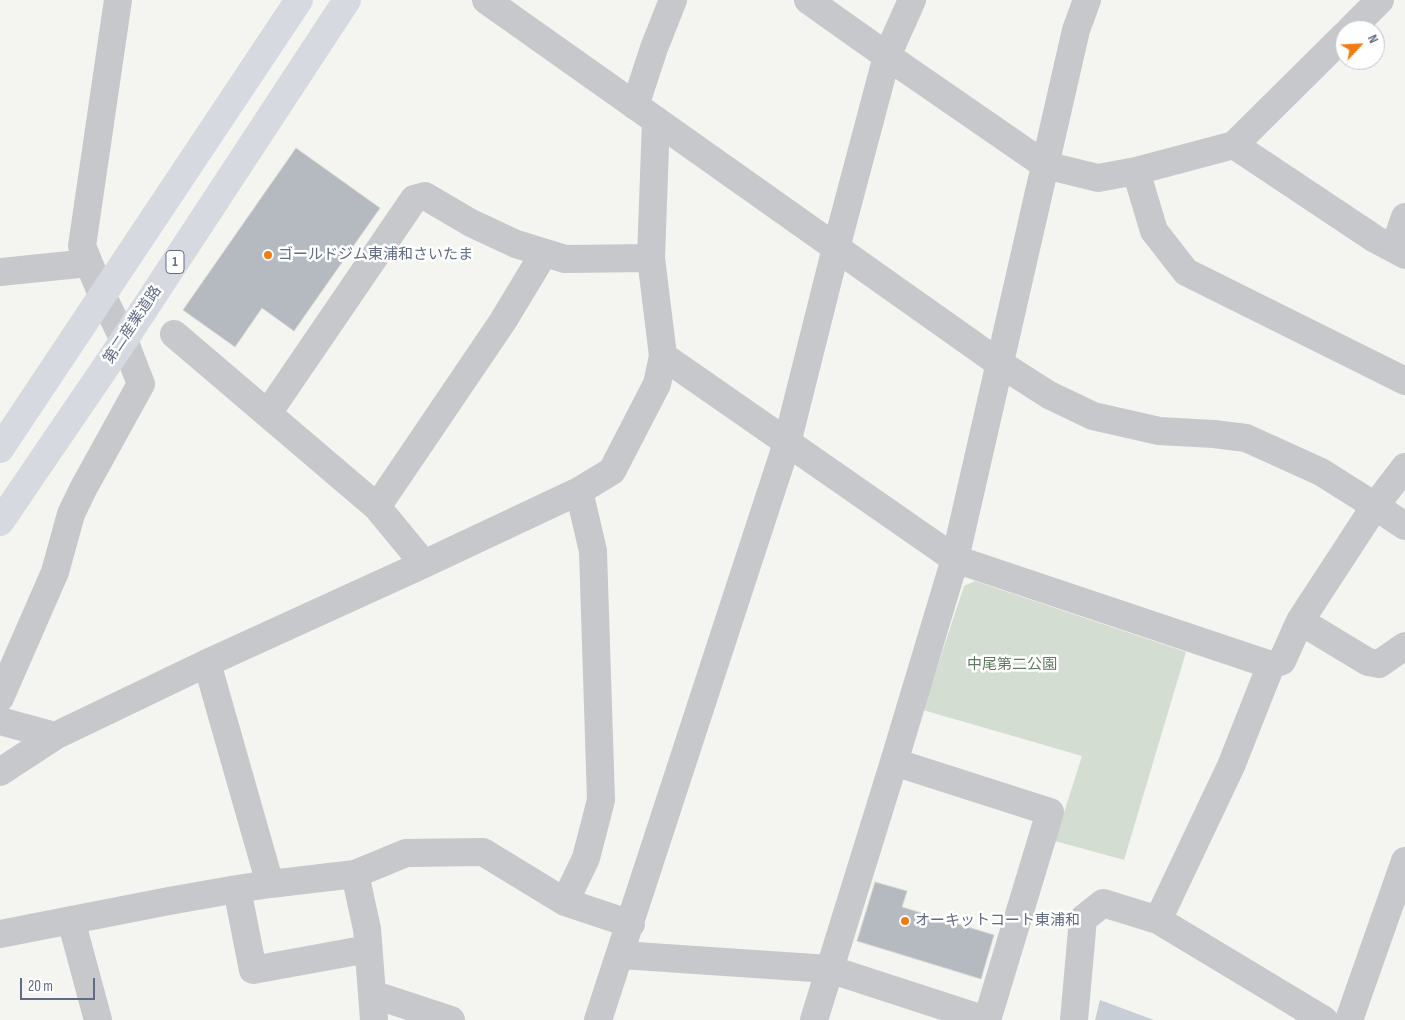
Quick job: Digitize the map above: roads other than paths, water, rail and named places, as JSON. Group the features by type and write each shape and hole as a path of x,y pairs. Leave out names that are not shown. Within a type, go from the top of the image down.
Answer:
{"main road":[{"path":"0,449 299,0"},
{"name":"第二産業道路","path":"0,522 124,340 347,0"}],"street":[{"path":"0,698 55,572 71,514 141,384 124,340 102,295 82,246 118,0"},
{"path":"486,0 999,364 1049,395 1093,416 1160,431 1246,438 1321,472 1405,526"},
{"path":"0,772 55,736 207,663 579,491 612,471 657,384 663,356 651,258 646,113 654,48 673,0"},
{"path":"808,0 1045,165 1098,178 1234,145 1335,45"},
{"path":"598,1020 621,955 787,443 887,56 912,0"},
{"path":"814,1020 955,559 1076,30 1087,0"},
{"path":"1360,20 1380,0"},
{"path":"1234,145 1375,239 1400,252 1405,216"},
{"path":"1136,170 1154,231 1186,272 1405,381"},
{"path":"268,413 414,199 425,196 471,223 516,244 564,260 651,258"},
{"path":"377,507 503,321 544,253"},
{"path":"0,272 89,263"},
{"path":"174,334 377,507 424,564"},
{"path":"663,356 955,559 1271,665 1282,661 1300,621 1375,506 1405,467"},
{"path":"565,902 586,858 601,800 593,551 579,491"},
{"path":"1300,621 1368,662 1378,664 1403,651"},
{"path":"207,663 270,884"},
{"path":"1158,920 1231,766 1271,665"},
{"path":"0,720 55,736"},
{"path":"621,955 830,969 987,1020 1050,812 894,762"},
{"path":"0,934 237,889 355,874 406,853 483,852 565,902 631,924"},
{"path":"1349,1020 1405,860"},
{"path":"355,874 366,929 373,1007 451,1020"},
{"path":"237,889 253,970 368,949"},
{"path":"1074,1020 1083,919 1103,903 1158,920 1324,1020"},
{"path":"71,920 98,1020"}],"place":[{"name":"ゴールドジム東浦和さいたま","path":"268,255"},
{"name":"オーキットコート東浦和","path":"905,921"}],"park label":[{"name":"中尾第二公園","path":"1012,665"}]}
